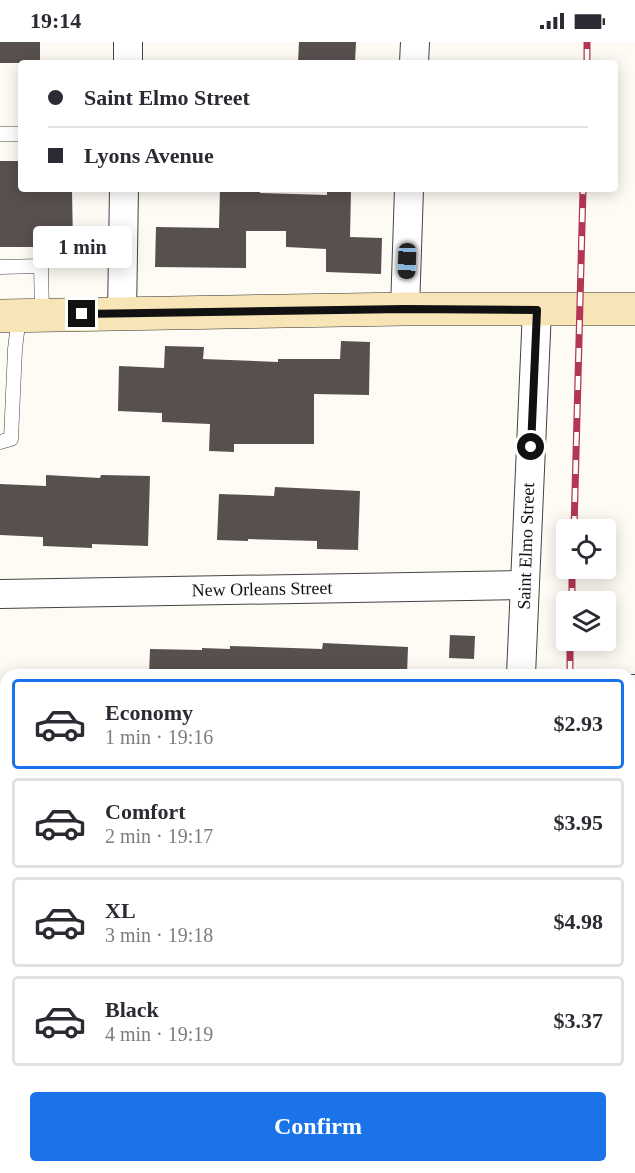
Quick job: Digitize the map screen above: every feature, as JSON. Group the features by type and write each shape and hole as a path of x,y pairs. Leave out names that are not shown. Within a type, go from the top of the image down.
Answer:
{"street":[{"path":"128,42 128,60"},
{"path":"414,60 415,42"},
{"path":"122,314 124,192"},
{"path":"405,309 409,192"},
{"path":"20,316 405,309 635,309"},
{"name":"Saint Elmo Street","path":"521,669 537,310"},
{"name":"New Orleans Street","path":"0,594 524,585"}],"lane":[{"path":"0,134 18,134"},
{"path":"0,267 41,266 20,316 15,349 11,439 0,442"}],"building":[{"path":"0,42 40,42 40,60 0,63"},
{"path":"299,42 356,42 355,60 298,60"},
{"path":"0,161 18,161 18,192 72,192 73,247 0,247"},
{"path":"220,192 327,195 327,192 351,192 350,237 382,238 381,274 326,272 326,249 286,247 286,231 246,231 246,268 155,267 156,227 219,228"},
{"path":"341,341 370,342 369,395 314,394 314,444 234,444 234,452 209,451 210,424 162,422 162,413 118,411 119,366 164,368 165,346 204,347 203,359 278,362 278,359 340,359"},
{"path":"46,475 100,478 101,475 150,476 148,546 92,544 92,548 43,546 43,537 0,535 0,484 46,486"},
{"path":"275,487 360,491 358,550 317,549 317,541 217,540 219,494 274,496"},
{"path":"450,635 475,636 474,659 449,658"},
{"path":"323,643 408,647 407,669 149,669 150,649 230,649 230,646 322,649"}],"railway":[{"path":"587,42 587,60"},
{"path":"574,519 583,192"},
{"path":"572,579 572,591"},
{"path":"570,651 570,669"}],"route":[{"path":"82,314 405,309 537,310 531,447"}]}
